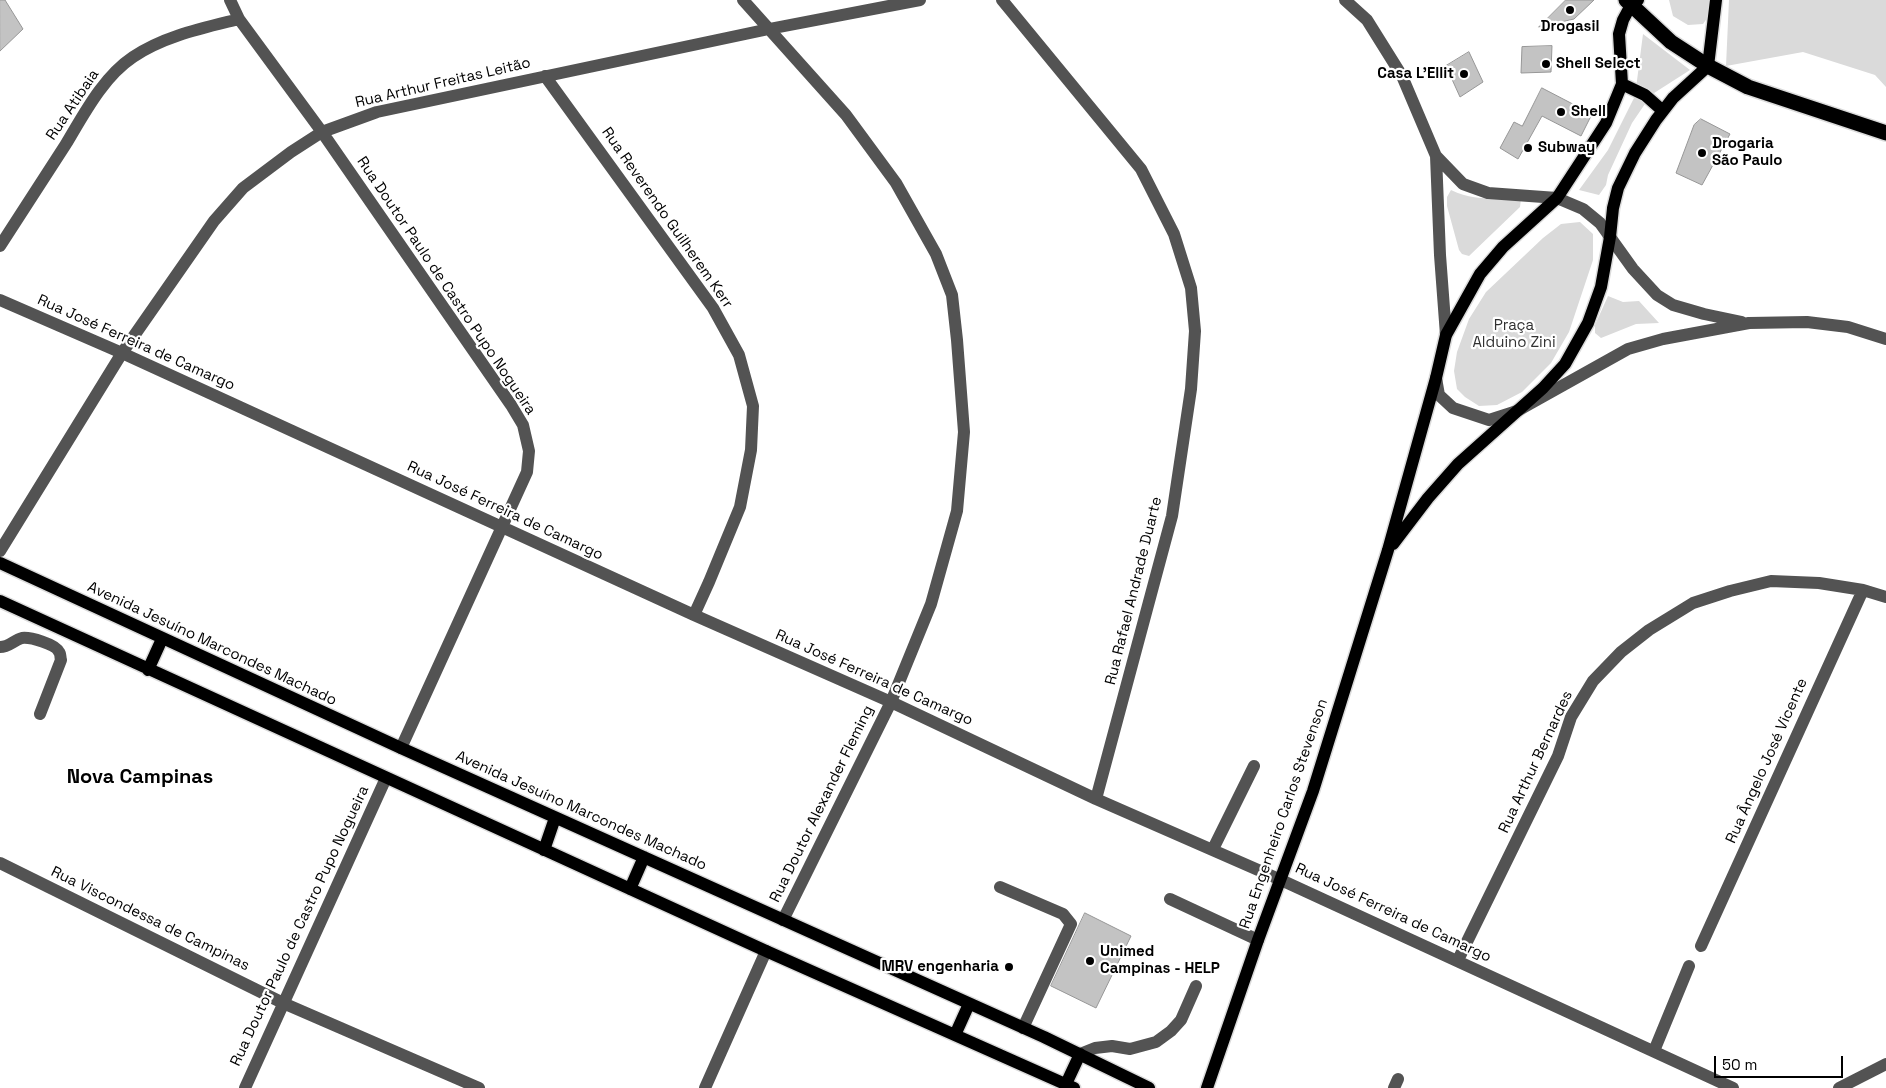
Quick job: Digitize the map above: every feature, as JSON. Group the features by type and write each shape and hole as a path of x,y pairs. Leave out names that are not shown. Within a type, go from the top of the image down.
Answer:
{"highway":[{"path":"1632,2 1671,42 1708,66 1748,87 1886,134"}],"main road":[{"path":"1610,237 1613,208 1618,188 1635,152 1663,111 1687,83 1708,66 1716,0"},
{"path":"1557,198 1606,123 1622,84 1619,34 1623,20 1632,2"},
{"path":"1622,84 1641,92 1663,111"},
{"name":"Rua Engenheiro Carlos Stevenson","path":"1207,1088 1258,940 1313,791 1388,550 1436,378 1446,335 1480,274 1503,247 1557,198"},
{"name":"Rua Engenheiro Carlos Stevenson","path":"1388,550 1428,498 1458,464 1517,411 1565,364 1588,323 1601,287 1610,237"},
{"name":"Avenida Jesuíno Marcondes Machado","path":"0,563 401,748 1080,1054 1149,1088"},
{"path":"0,601 766,951 1070,1086 1080,1054"},
{"path":"148,670 162,639"},
{"path":"544,850 555,818"},
{"path":"630,889 644,857"},
{"path":"955,1035 969,1004"}],"street":[{"name":"Rua Doutor Paulo de Castro Pupo Nogueira","path":"230,0 239,18 322,132 511,405 522,425 529,451 527,472 500,527 401,748"},
{"name":"Rua Doutor Alexander Fleming","path":"743,0 846,115 896,183 936,254 952,295 964,432 957,511 930,604 891,702 783,920"},
{"name":"Rua Arthur Freitas Leitão","path":"0,552 122,353 214,221 243,188 291,152 322,132 377,112 769,29 920,0"},
{"name":"Rua Rafael Andrade Duarte","path":"1002,0 1141,169 1174,234 1191,288 1195,331 1191,389 1172,516 1096,799"},
{"path":"1345,0 1367,20 1402,76 1436,156 1440,255 1446,335"},
{"name":"Rua Atibaia","path":"0,246 93,100 114,74 132,58 150,47 192,31 239,18"},
{"name":"Rua Reverendo Guilherem Kerr","path":"545,76 713,308 739,355 753,406 751,450 740,508 710,582 694,615"},
{"path":"1436,156 1463,184 1488,194 1557,198 1583,209 1594,217 1633,269 1657,295 1673,305 1749,323"},
{"name":"Rua José Ferreira de Camargo","path":"0,300 122,353 500,527 891,702 1096,799 1458,960 1733,1088"},
{"path":"1436,378 1439,395 1453,408 1489,420 1517,411 1628,350 1663,339 1749,323 1806,322 1848,327 1886,339"},
{"name":"Rua Arthur Bernardes","path":"1458,960 1558,756 1572,717 1593,681 1621,652 1649,630 1693,603 1730,591 1771,581 1820,582 1863,590 1886,597"},
{"name":"Rua Ângelo José Vicente","path":"1701,946 1863,590"},
{"path":"0,647 6,647 16,640 24,638 55,647 59,651 61,660 40,714"},
{"path":"1212,850 1254,766"},
{"name":"Rua Doutor Paulo de Castro Pupo Nogueira","path":"245,1088 386,778"},
{"name":"Rua Viscondessa de Campinas","path":"0,863 283,1003 479,1088"},
{"path":"1000,887 1063,914 1072,924 1023,1028"},
{"path":"1170,899 1258,940"},
{"path":"705,1088 766,951"},
{"path":"1654,1051 1689,966"},
{"path":"1080,1054 1096,1048 1112,1046 1130,1050 1156,1042 1171,1031 1181,1020 1196,986"},
{"path":"1839,1088 1886,1064"}],"green space":[{"path":"1669,0 1712,0 1708,17 1703,24 1688,25 1673,16"},
{"path":"1729,0 1886,0 1886,87 1875,75 1803,52 1726,66"},
{"path":"1643,34 1690,70 1651,95 1632,123 1608,175 1606,185 1599,195 1579,190 1608,150 1635,96"},
{"path":"1451,190 1477,198 1521,199 1520,207 1469,256 1462,254 1459,250 1447,206 1447,197"},
{"name":"Praça Alduino Zini","path":"1580,222 1593,234 1593,260 1569,332 1551,363 1522,392 1497,405 1479,406 1457,389 1454,371 1457,352 1469,319 1486,292 1543,238 1561,224"},
{"path":"1608,296 1623,302 1639,301 1659,323 1636,324 1601,338 1595,333 1595,325"}],"building":[{"path":"0,0 5,0 23,29 0,51"},
{"name":"Drogasil","path":"1566,0 1594,0 1574,19 1539,27"},
{"path":"1552,46 1551,72 1521,73 1522,47"},
{"name":"Casa L'Ellit","path":"1469,52 1483,82 1460,97 1446,66"},
{"name":"Shell","path":"1542,88 1592,114 1581,136 1542,116 1518,159 1500,148 1514,122 1522,126"},
{"name":"Drogaria São Paulo","path":"1701,119 1730,134 1702,185 1676,173 1694,125"},
{"name":"Unimed Campinas - HELP","path":"1085,913 1131,936 1096,1008 1051,986"}],"place":[{"name":"Drogasil","path":"1570,10"},
{"name":"Shell Select","path":"1546,64"},
{"name":"Casa L'Ellit","path":"1464,74"},
{"name":"Shell","path":"1561,112"},
{"name":"Subway","path":"1528,148"},
{"name":"Drogaria São Paulo","path":"1702,153"},
{"name":"Unimed Campinas - HELP","path":"1090,961"},
{"name":"MRV engenharia","path":"1009,967"}],"district":[{"name":"Nova Campinas","path":"140,778"}]}
